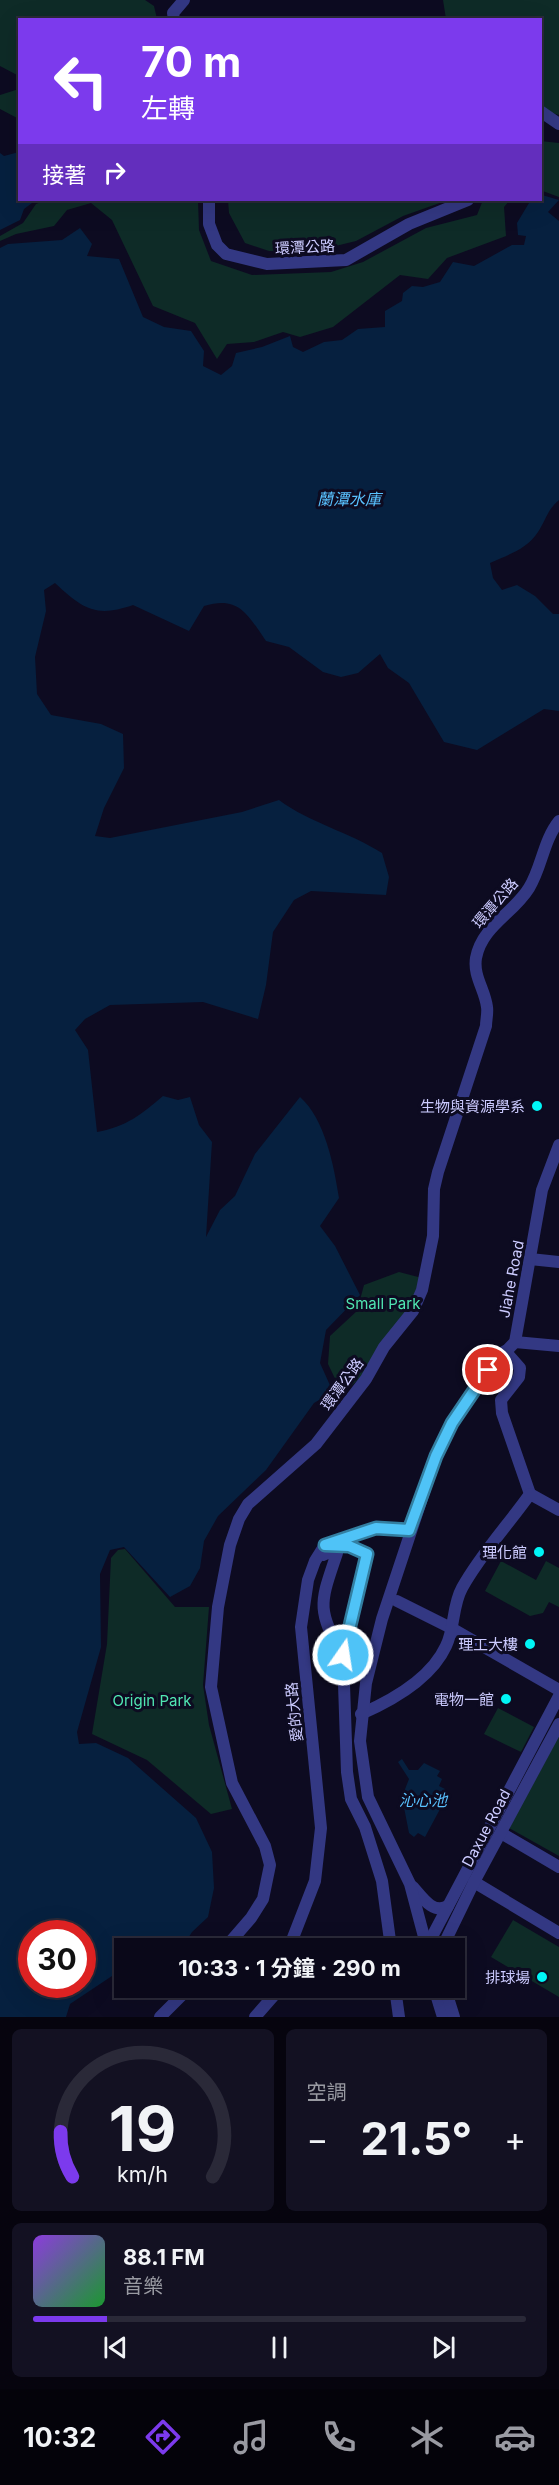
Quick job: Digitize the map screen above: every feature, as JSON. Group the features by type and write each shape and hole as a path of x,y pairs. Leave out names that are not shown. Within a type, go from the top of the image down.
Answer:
{"street":[{"path":"174,18 173,13 184,0"},
{"path":"542,112 559,124"},
{"name":"環潭公路","path":"209,201 209,224 217,245 226,254 267,264 346,260 409,224 466,201"},
{"name":"環潭公路","path":"234,1938 251,1918 263,1899 270,1865 265,1846 232,1783 211,1687 218,1607 230,1545 239,1519 248,1504 316,1444 366,1379 384,1347 413,1311 422,1290 433,1236 434,1189 438,1172 486,1026 487,1008 477,975 476,960 480,944 489,930 530,887 547,840 559,821"},
{"name":"Jiahe Road","path":"515,1342 542,1190 559,1145"},
{"path":"530,1259 559,1262"},
{"path":"424,1938 410,1884 368,1797 362,1768 361,1714 381,1619 409,1530 436,1456 452,1423 488,1370 515,1342 559,1346"},
{"path":"505,1351 520,1368 519,1377 501,1400 502,1413 530,1494 559,1510"},
{"path":"361,1714 390,1701 420,1678 446,1646 461,1589 530,1494"},
{"path":"325,1545 376,1528 409,1530"},
{"path":"325,1545 349,1546 367,1554 343,1655 351,1799 365,1827 382,1881 390,1938"},
{"name":"愛的大路","path":"293,1938 315,1881 321,1828 301,1627 308,1580 315,1561 325,1545"},
{"path":"315,1561 328,1552 338,1553 322,1597 322,1609 334,1640 343,1655"},
{"path":"397,1601 451,1628 558,1697 432,1938"},
{"name":"Daxue Road","path":"447,1938 474,1882 559,1724"},
{"path":"501,1833 559,1867"},
{"path":"474,1882 559,1933"},
{"path":"410,1884 432,1906 439,1909 448,1906"},
{"path":"160,2017 179,1998"},
{"path":"255,2017 272,1998"},
{"path":"396,1998 399,2017"},
{"path":"437,1998 443,2017"},
{"path":"449,1998 454,2017"}],"green space":[{"path":"0,0 145,0 154,6 157,18 18,18 18,75 0,66"},
{"path":"443,0 559,0 559,115 542,110 542,18 446,18"},
{"path":"18,90 18,118 0,109 0,95"},
{"path":"542,141 559,143 559,197 542,191"},
{"path":"44,201 198,201 199,230 211,261 252,275 331,272 363,262 426,228 477,215 483,201 509,201 504,207 506,236 447,258 428,279 400,275 333,327 300,337 283,332 254,342 227,344 217,359 195,323 153,306 112,220 91,203 67,210 54,226 16,234 0,241 0,236 23,223 36,204"},
{"path":"228,201 445,201 403,216 356,241 311,252 269,251 245,243 229,213"},
{"name":"Small Park","path":"399,1272 422,1278 408,1309 389,1341 367,1371 342,1393 328,1364 330,1336 357,1311 364,1285"},
{"name":"Origin Park","path":"125,1549 175,1607 209,1607 203,1685 209,1725 232,1809 211,1814 147,1760 92,1734 107,1644 111,1558 118,1550"},
{"path":"501,1561 536,1580 546,1561 559,1568 559,1607 549,1602 543,1613 530,1616 485,1591"},
{"path":"498,1708 534,1727 521,1752 484,1734"},
{"path":"559,1736 559,1856 509,1828"},
{"name":"排球場","path":"513,1920 559,1947 559,1997 491,1957"}],"water":[{"path":"18,152 18,201 35,201 24,209 20,220 0,230 0,153 4,156"},
{"name":"蘭潭水庫","path":"542,195 559,200 548,212 559,221 559,500 528,543 517,551 490,563 493,578 502,590 517,585 535,596 553,614 559,614 559,711 544,709 477,750 444,742 409,683 388,668 380,654 358,673 341,677 323,672 289,647 266,641 248,616 234,605 216,603 204,606 189,631 133,605 99,611 82,605 55,583 44,590 46,611 35,657 37,694 51,715 101,724 123,734 124,768 104,808 95,836 110,838 242,812 279,800 304,815 382,853 389,877 386,895 311,891 294,900 273,932 266,985 258,1019 203,1002 110,1005 85,1019 75,1030 88,1050 97,1132 117,1127 133,1119 163,1096 178,1100 190,1097 199,1125 212,1142 206,1237 220,1210 235,1196 255,1154 300,1097 309,1106 322,1130 331,1158 339,1198 320,1226 335,1246 360,1295 326,1330 320,1363 333,1392 314,1403 266,1470 218,1516 204,1541 200,1568 190,1586 170,1597 124,1547 110,1550 100,1574 101,1647 77,1732 79,1744 96,1743 128,1758 196,1818 212,1852 214,1888 208,1917 188,1938 114,1938 114,1975 96,1987 96,1920 18,1920 18,1998 79,1998 70,2004 66,2017 0,2017 0,248 8,244 62,240 80,228 92,244 87,256 119,259 143,317 164,327 191,331 204,351 203,366 221,375 232,366 236,353 262,347 290,336 293,347 303,352 324,342 342,340 358,329 385,327 385,311 402,301 403,293 412,286 423,287 440,282 453,262 474,266 512,245 524,245 526,236 518,235 517,223 529,203 542,201"},
{"name":"沁心池","path":"402,1759 409,1770 418,1770 424,1763 440,1771 437,1776 442,1779 439,1786 445,1789 442,1795 446,1798 425,1837 418,1833 414,1837 409,1833 402,1797 409,1779 398,1762"}],"place":[{"name":"生物與資源學系","path":"537,1106"},
{"name":"理化館","path":"539,1552"},
{"name":"理工大樓","path":"530,1644"},
{"name":"電物一館","path":"506,1699"},
{"name":"排球場","path":"542,1977"}],"route":[{"path":"343,1655 367,1554 349,1546 325,1545 376,1528 409,1530 436,1456 452,1423 488,1370"}]}
